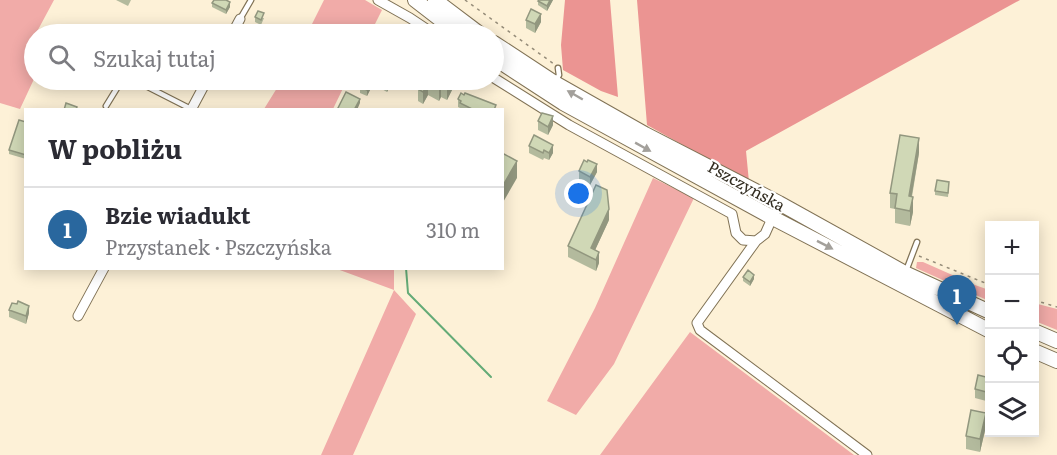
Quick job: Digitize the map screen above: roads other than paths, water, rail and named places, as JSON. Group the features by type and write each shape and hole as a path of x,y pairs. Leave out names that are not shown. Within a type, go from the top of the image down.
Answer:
{"main road":[{"path":"415,0 446,24"},
{"path":"435,0 467,24"},
{"name":"Pszczyńska","path":"504,50 555,83 645,134 778,203 905,273 985,310"},
{"name":"Pszczyńska","path":"504,65 563,103 773,218 986,329"},
{"path":"1039,333 1057,341"},
{"path":"1039,353 1057,361"}],"street":[{"path":"378,0 420,24"},
{"path":"237,24 240,19"},
{"path":"504,84 569,125 732,214 736,233 743,240 756,241"},
{"path":"192,108 201,90"},
{"path":"778,203 765,234 756,241 697,323 700,330 867,455"},
{"path":"78,316 103,270"}],"lane":[{"path":"240,19 251,0"},
{"path":"555,83 559,75 558,68"},
{"path":"106,106 116,90"},
{"path":"154,90 189,108"},
{"path":"905,273 917,242"}],"waterway":[{"path":"406,270 408,293 491,377"}],"place":[{"name":"Bzie wiadukt","path":"957,325"}]}
